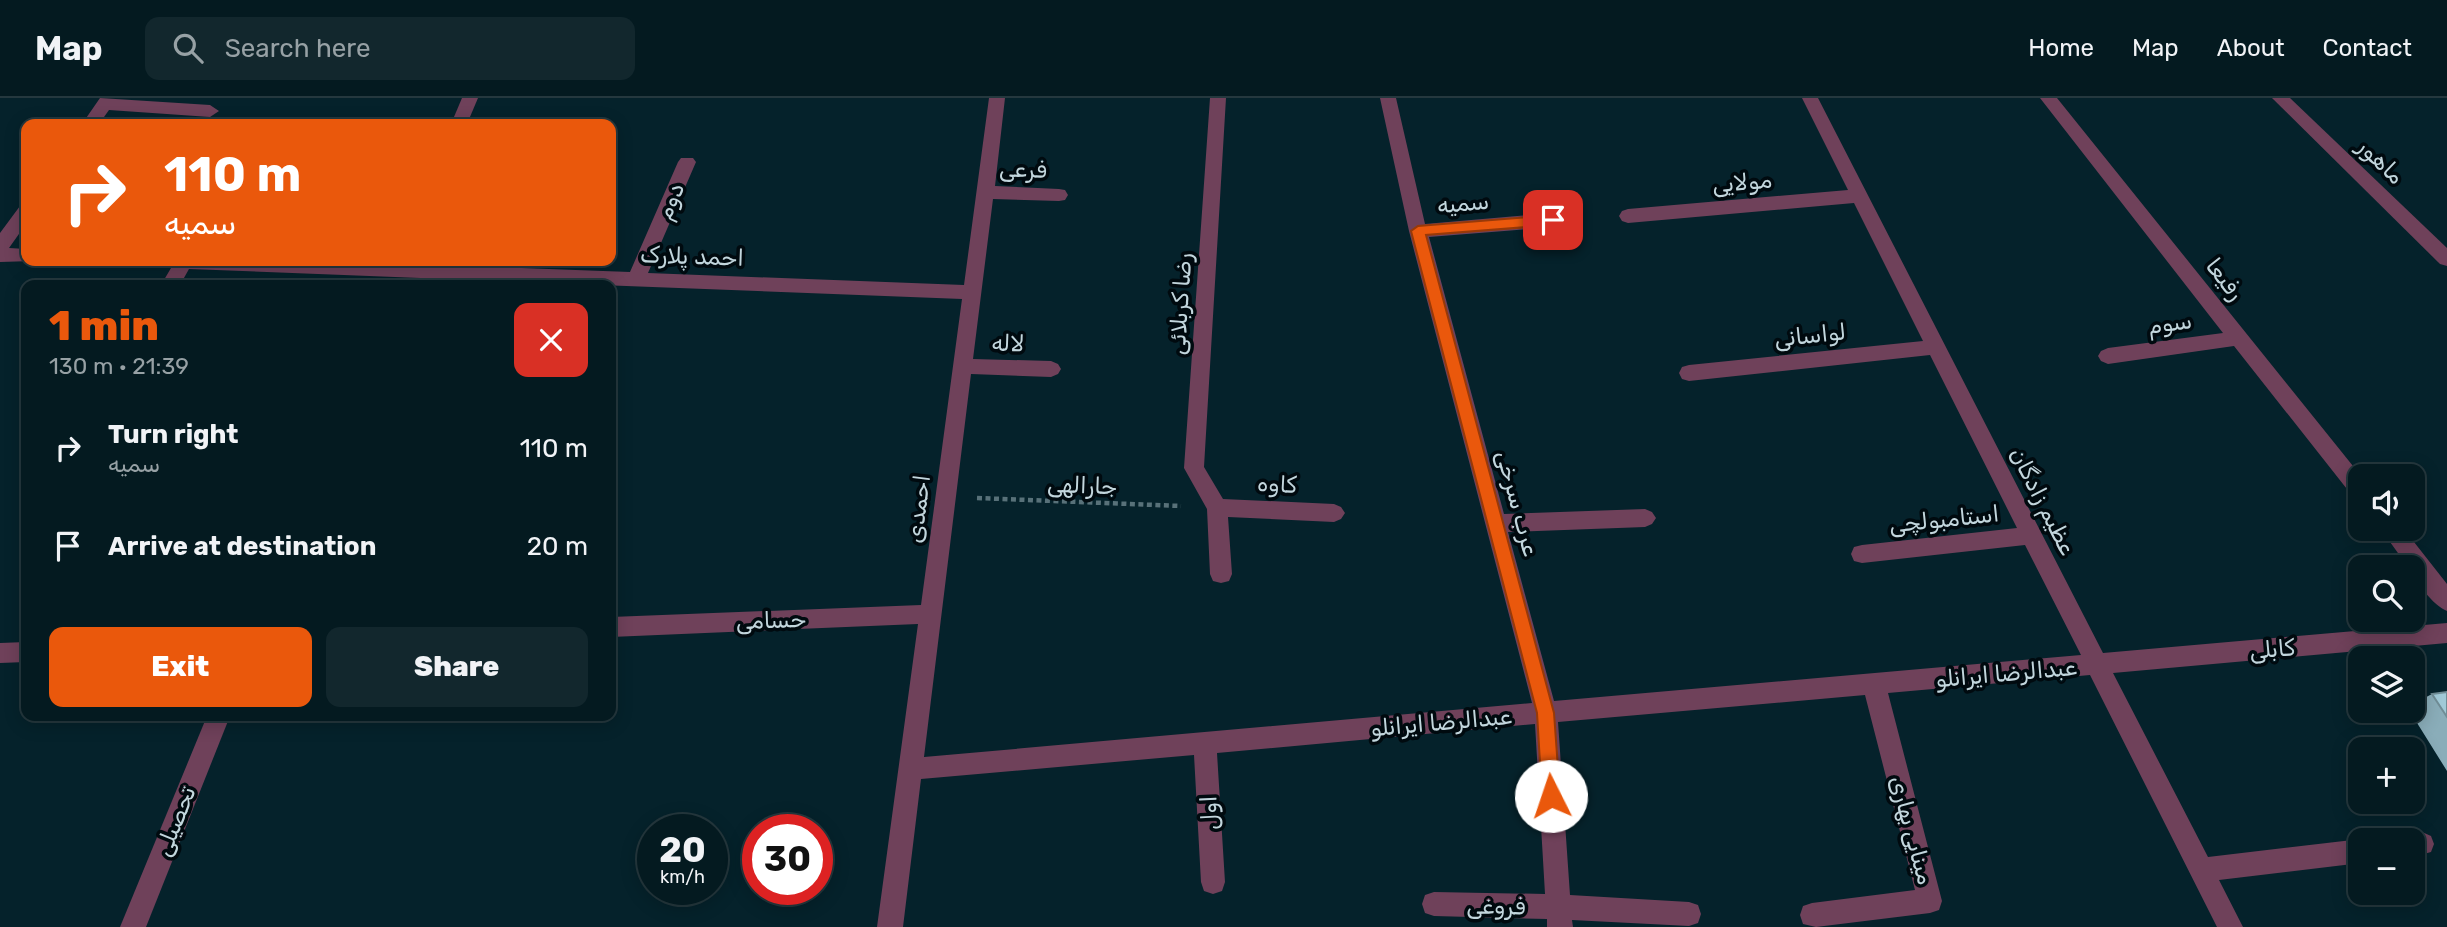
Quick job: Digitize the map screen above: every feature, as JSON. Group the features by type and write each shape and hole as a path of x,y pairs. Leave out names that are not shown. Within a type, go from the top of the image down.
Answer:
{"street":[{"path":"461,119 470,98"},
{"name":"احمدی","path":"890,927 998,98"},
{"name":"رضا کربلائی","path":"1217,508 1195,468 1218,98"},
{"name":"عرب سرخی","path":"1388,98 1418,231 1546,713 1559,917"},
{"name":"عظیم زادگان","path":"1810,98 2230,927"},
{"name":"رفیعا","path":"2048,98 2348,476"},
{"name":"ماهور","path":"2280,98 2447,259"},
{"path":"94,119 107,101 210,111"},
{"name":"دوم","path":"636,279 687,162"},
{"name":"فرعی","path":"985,192 1059,195"},
{"name":"مولایی","path":"1628,216 1859,196"},
{"path":"0,247 21,218"},
{"name":"سمیه","path":"1418,231 1553,220"},
{"path":"0,255 21,256"},
{"name":"احمد پلارک","path":"270,266 972,292"},
{"name":"سوم","path":"2108,356 2239,338"},
{"name":"لواسانی","path":"1689,373 1936,347"},
{"name":"لاله","path":"963,366 1051,369"},
{"path":"1217,508 1221,574"},
{"name":"کاوه","path":"1217,508 1334,513"},
{"path":"1496,523 1646,518"},
{"name":"استامبولچی","path":"1862,554 2031,535"},
{"path":"2399,541 2447,601"},
{"name":"حسامی","path":"616,627 931,614"},
{"name":"کابلی","path":"2097,665 2447,634"},
{"path":"0,653 21,652"},
{"name":"عبدالرضا ایرانلو","path":"911,769 2097,665"},
{"name":"مینایی بهاری","path":"1812,915 1930,901 1874,684"},
{"name":"تحصیلی","path":"132,927 216,721"},
{"name":"اول","path":"1205,743 1213,883"},
{"path":"2201,870 2348,853"},
{"name":"فروغی","path":"1434,904 1559,917"},
{"path":"1559,917 1689,914"}],"path":[{"name":"جارالهی","path":"946,496 1217,508"}],"building":[{"path":"2447,692 2447,717 2432,694"}],"route":[{"path":"1551,796 1546,713 1418,231 1553,220"}]}
